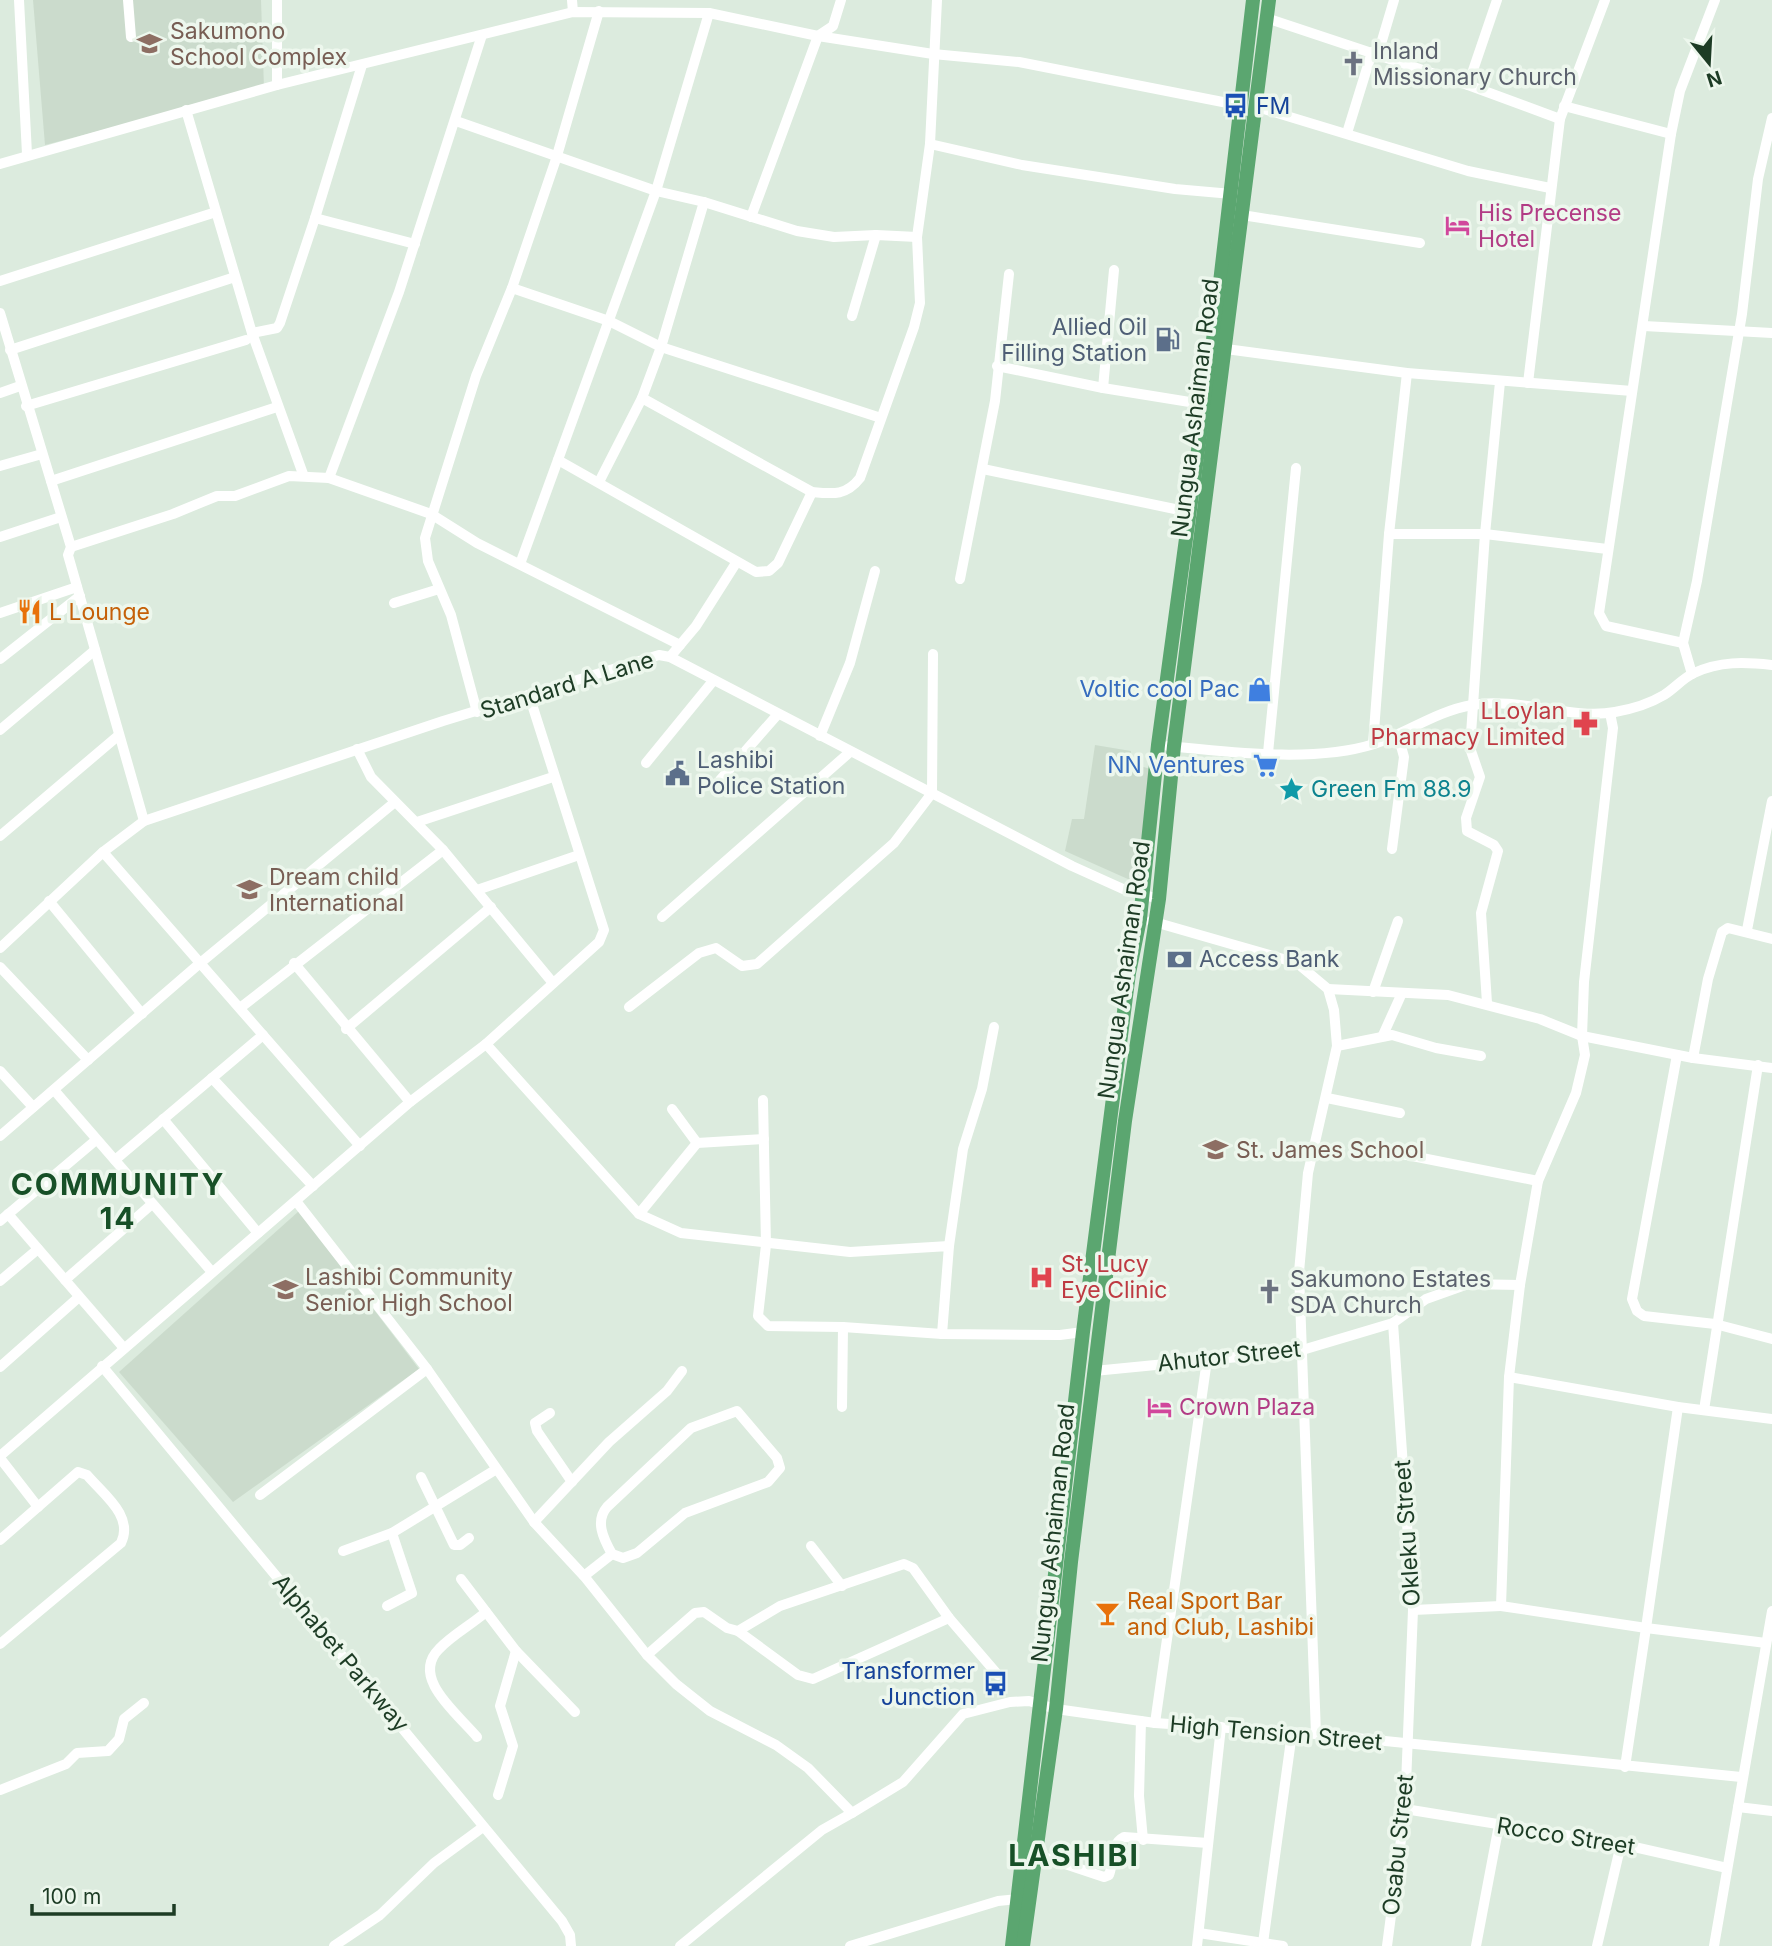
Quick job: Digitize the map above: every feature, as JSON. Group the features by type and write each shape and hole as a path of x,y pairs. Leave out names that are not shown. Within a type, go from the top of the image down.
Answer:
{"main road":[{"name":"Nungua Ashaiman Road","path":"1023,1946 1056,1710 1094,1371 1135,1052 1160,899 1174,746 1242,215 1254,0"},
{"name":"Nungua Ashaiman Road","path":"1012,1946 1083,1332 1129,973 1143,896 1158,745 1202,404 1232,194 1269,0"}],"street":[{"path":"19,0 27,154"},
{"path":"128,0 131,37"},
{"path":"277,0 277,85"},
{"path":"572,0 573,12"},
{"path":"751,216 818,36 833,26 841,0"},
{"path":"642,398 812,492 836,494 851,491 860,478 920,303 917,237 930,145 937,0"},
{"path":"1347,133 1394,0"},
{"path":"1468,85 1497,0"},
{"path":"1528,383 1560,119 1605,0"},
{"path":"1683,643 1606,626 1600,621 1607,549 1644,326 1671,134 1680,91 1714,0"},
{"path":"0,164 27,154 277,85 573,12 598,11 709,13 818,36 933,54 1019,62 1248,106 1347,133 1468,171 1550,188"},
{"path":"477,712 451,615 428,561 425,538 475,376 512,288 556,159 598,11"},
{"path":"520,564 656,191 709,13"},
{"path":"1266,18 1375,53 1560,119"},
{"path":"329,478 415,244 482,35"},
{"path":"26,406 277,328 315,218 362,65"},
{"path":"1564,106 1671,134"},
{"path":"186,110 235,277 249,337 303,474"},
{"path":"1692,674 1683,643 1697,581 1738,330 1758,179 1772,118"},
{"path":"456,121 556,159 797,231 834,237 876,234 917,237"},
{"path":"930,145 1022,165 1175,189 1232,194"},
{"path":"599,482 642,398 662,347 704,202"},
{"path":"0,281 216,212"},
{"path":"1242,215 1420,243"},
{"path":"315,218 415,244"},
{"path":"852,316 876,234"},
{"path":"1103,388 1114,270"},
{"path":"960,579 983,469 1009,274"},
{"path":"10,350 235,277"},
{"path":"512,288 608,321 662,347 881,418"},
{"path":"1,319 71,547 68,555 144,821"},
{"path":"1644,326 1772,333"},
{"path":"1226,349 1406,373 1632,391"},
{"path":"997,366 1103,388 1202,404"},
{"path":"1373,744 1389,534 1406,373"},
{"path":"1487,1003 1481,913 1497,851 1494,845 1471,834 1466,827 1480,777 1470,748 1485,534 1500,382"},
{"path":"0,393 20,386"},
{"path":"51,481 277,407"},
{"path":"0,466 42,454"},
{"path":"558,460 756,572 769,571 778,563 812,492"},
{"path":"1268,753 1296,468"},
{"path":"983,469 1189,512"},
{"path":"71,547 173,514 217,496 234,496 303,474 329,478 431,514 520,564 680,645"},
{"path":"0,537 61,517"},
{"path":"1389,534 1485,534 1607,549"},
{"path":"670,657 696,626 736,563"},
{"path":"820,736 850,663 875,571"},
{"path":"394,603 439,589"},
{"path":"0,613 79,591"},
{"path":"0,660 79,591"},
{"path":"0,730 95,650"},
{"path":"629,1007 699,953 709,949 716,948 742,966 757,964 894,843 932,793 933,654"},
{"name":"Standard A Lane","path":"0,948 103,852 144,821 357,749 659,655 670,657 1072,866 1143,896 1160,899"},
{"path":"1158,745 1268,753 1338,752 1373,744 1448,711 1474,705 1516,705 1610,713 1637,707 1664,695 1692,674 1712,666 1738,662 1772,666"},
{"path":"646,764 713,681"},
{"path":"37,1507 0,1457 123,1347 410,1102 486,1044 603,936 604,930 529,695"},
{"path":"1501,1606 1508,1377 1538,1181 1576,1093 1585,1055 1582,1036 1584,982 1613,727 1610,713"},
{"path":"720,780 778,714"},
{"path":"1392,849 1404,757 1398,734"},
{"path":"0,836 119,735"},
{"path":"357,749 371,777 443,850 553,983"},
{"path":"662,916 850,752"},
{"path":"417,822 554,777"},
{"path":"1746,930 1772,800"},
{"path":"0,1136 199,964 395,802"},
{"path":"240,1008 294,963 443,850"},
{"path":"103,852 360,1146"},
{"path":"477,890 579,855"},
{"path":"50,901 142,1014"},
{"path":"346,1029 491,907"},
{"path":"1140,919 1297,963 1328,989 1448,995 1487,1003 1582,1036 1693,1058 1772,1068"},
{"path":"1373,992 1398,921"},
{"path":"1693,1058 1707,979 1722,932 1728,928 1746,930 1772,939"},
{"path":"294,963 346,1029 410,1102"},
{"path":"0,967 88,1060"},
{"path":"1316,1734 1299,1351 1299,1272 1307,1173 1327,1098 1337,1046 1328,989"},
{"path":"1383,1035 1402,993"},
{"path":"942,1334 949,1246 963,1149 982,1089 994,1027"},
{"path":"115,1160 263,1035"},
{"path":"1337,1046 1383,1035 1481,1056"},
{"path":"486,1044 639,1214 681,1233 766,1245 850,1252 949,1246"},
{"path":"1677,1055 1632,1299 1637,1311 1644,1316 1715,1324 1772,1339"},
{"path":"1704,1410 1715,1324 1758,1065"},
{"path":"0,1071 33,1107"},
{"path":"212,1078 313,1186"},
{"path":"54,1090 212,1272"},
{"path":"1327,1098 1400,1113"},
{"path":"763,1100 766,1245 758,1316 762,1322 768,1326 843,1327 942,1334 1060,1335 1083,1332"},
{"path":"672,1109 697,1143"},
{"path":"163,1119 258,1233"},
{"path":"639,1214 697,1143 764,1139"},
{"path":"96,1140 4,1217 38,1249 123,1347"},
{"path":"1402,1154 1538,1181"},
{"path":"296,1201 427,1368 495,1470 534,1522 584,1576 647,1655 710,1711 776,1745 808,1768 852,1813"},
{"path":"65,1280 152,1204"},
{"path":"0,1281 38,1249"},
{"name":"Ahutor Street","path":"1094,1371 1299,1351 1393,1322 1426,1299 1468,1284 1520,1285"},
{"path":"0,1367 79,1297"},
{"name":"Okleku Street","path":"1393,1322 1413,1610 1408,1744"},
{"path":"842,1407 843,1327"},
{"path":"1155,1723 1207,1360"},
{"name":"Alphabet Parkway","path":"102,1366 356,1668 483,1827 562,1920 570,1936 571,1946"},
{"path":"260,1495 427,1368"},
{"path":"534,1522 609,1443 667,1391 682,1371"},
{"path":"1508,1377 1678,1407 1772,1419"},
{"path":"1625,1767 1678,1407"},
{"path":"737,1411 777,1458 780,1468 768,1482 685,1513 637,1553 623,1558 612,1554 599,1522 600,1515 691,1428 737,1411"},
{"path":"550,1413 535,1423 537,1430 572,1482"},
{"path":"343,1551 392,1534 495,1470"},
{"path":"0,1540 69,1477 82,1473 124,1519 126,1532 121,1543 0,1644"},
{"path":"421,1477 454,1545 460,1545 469,1538"},
{"path":"387,1606 412,1593 392,1534"},
{"path":"811,1546 842,1586"},
{"path":"584,1576 612,1554"},
{"path":"738,1631 780,1606 904,1563 913,1568 948,1618 999,1675"},
{"path":"461,1579 516,1651 575,1712"},
{"path":"1413,1610 1501,1606 1766,1643"},
{"path":"1714,1946 1741,1777 1772,1611"},
{"path":"477,1737 430,1681 428,1665 438,1649 486,1612"},
{"path":"647,1655 695,1613 704,1612 727,1628 738,1631 798,1675 813,1679 948,1618"},
{"path":"498,1795 513,1746 500,1706 516,1651"},
{"name":"High Tension Street","path":"680,1946 822,1830 904,1782 963,1714 1010,1702 1155,1723 1316,1734 1741,1777"},
{"path":"0,1790 66,1764 77,1753 108,1751 119,1739 124,1719 144,1703"},
{"path":"1141,1721 1139,1796 1143,1840"},
{"path":"1197,1946 1221,1727"},
{"path":"1263,1943 1292,1733"},
{"name":"Osabu Street","path":"1387,1946 1405,1809 1408,1744"},
{"path":"1738,1807 1772,1811"},
{"name":"Rocco Street","path":"1405,1809 1621,1844 1727,1867"},
{"path":"1476,1946 1499,1825"},
{"path":"334,1946 380,1915 434,1863 483,1827"},
{"path":"1035,1854 1104,1877 1109,1875 1118,1840 1124,1837 1208,1843"},
{"path":"1597,1946 1621,1844"},
{"path":"858,1945 998,1901 1019,1899"},
{"path":"1199,1933 1283,1946"}],"shaded area":[{"name":"Sakumono School Complex","path":"33,0 261,0 264,88 45,145"},
{"path":"1095,745 1131,751 1130,763 1154,770 1139,884 1065,851 1072,819 1084,819"},
{"name":"Lashibi Community Senior High School","path":"299,1211 419,1369 233,1502 119,1372"}],"place":[{"name":"Sakumono School Complex","path":"150,44"},
{"name":"Inland Missionary Church","path":"1353,64"},
{"name":"FM","path":"1236,106"},
{"name":"His Precense Hotel","path":"1458,226"},
{"name":"Allied Oil Filling Station","path":"1167,340"},
{"name":"L Lounge","path":"29,612"},
{"name":"Voltic cool Pac","path":"1260,689"},
{"name":"LLoylan Pharmacy Limited","path":"1585,724"},
{"name":"NN Ventures","path":"1265,765"},
{"name":"Lashibi Police Station","path":"677,773"},
{"name":"Green Fm 88.9","path":"1291,789"},
{"name":"Dream child International","path":"249,890"},
{"name":"Access Bank","path":"1179,959"},
{"name":"St. James School","path":"1216,1150"},
{"name":"St. Lucy Eye Clinic","path":"1041,1277"},
{"name":"Lashibi Community Senior High School","path":"285,1290"},
{"name":"Sakumono Estates SDA Church","path":"1270,1292"},
{"name":"Crown Plaza","path":"1159,1407"},
{"name":"Real Sport Bar and Club, Lashibi","path":"1107,1614"},
{"name":"Transformer Junction","path":"995,1684"}],"district":[{"name":"COMMUNITY 14","path":"118,1202"},
{"name":"LASHIBI","path":"1074,1856"}]}
